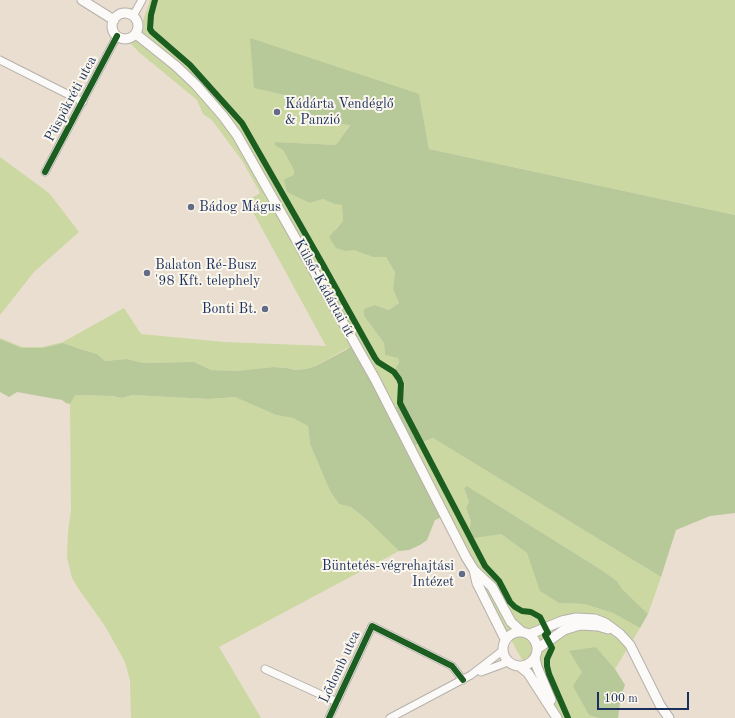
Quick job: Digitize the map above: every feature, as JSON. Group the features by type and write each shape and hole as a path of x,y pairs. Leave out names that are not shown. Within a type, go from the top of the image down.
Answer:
{"main road":[{"path":"82,0 114,20"},
{"path":"124,13 133,16 138,23 136,34 133,37 126,39 117,36 113,29 114,20 118,15 124,13"},
{"name":"Külső-Kádártai út","path":"136,34 176,66 196,85 223,116 237,135 375,379 474,570 477,584 505,639"},
{"name":"Külső-Kádártai út","path":"474,570 492,588 511,622 521,631"},
{"path":"530,634 562,621 576,618 595,618 605,623 626,639 635,652 654,694 669,718"},
{"path":"519,666 528,664 535,658 538,649 564,630 580,625 598,626 614,630"},
{"path":"538,649 534,638 530,634 521,631 511,633 505,639 502,651 508,662 519,666 528,673 558,718"},
{"path":"535,658 537,667 558,718"}],"street":[{"path":"133,16 142,0"},
{"name":"Püspökréti utca","path":"46,172 117,36"},
{"path":"0,60 83,102"},
{"name":"Lődomb utca","path":"329,718 372,626 452,666 462,680"},
{"path":"390,718 471,675 502,651"},
{"path":"471,675 508,662"},
{"path":"265,669 336,702"}],"green space":[{"path":"150,0 735,0 735,215 429,149 419,94 255,88 306,100 310,119 350,124 336,145 275,142 283,150 294,170 295,175 289,177 301,198 310,203 323,199 334,204 342,205 343,221 335,229 346,251 354,249 373,257 386,257 395,272 393,289 399,303 389,310 375,305 365,309 364,316 384,343 385,355 398,357 399,363 396,367 397,371 405,385 402,404 391,409 347,348 316,366 306,369 295,370 274,367 236,371 211,370 194,362 143,363 127,359 105,361 97,354 63,343 43,348 22,348 0,338 22,347 42,347 63,342 124,308 141,334 224,342 326,346 247,201 260,193 243,162 212,120 203,114 197,100 140,53 126,39 133,37 136,34 142,24"},
{"path":"250,38 419,94 429,149 735,215 735,513 710,516 676,530 661,577 433,438 411,447 447,515 435,520 427,540 409,550 399,551 367,520 351,507 339,504 330,491 310,444 308,426 293,418 276,415 235,397 209,399 132,395 122,398 113,396 75,395 70,404 62,400 17,392 9,397 0,392 0,339 22,348 43,348 63,343 97,354 105,361 127,359 143,363 194,362 211,370 236,371 274,367 295,370 306,369 316,366 355,345 391,409 402,404 405,385 397,371 396,367 399,363 398,358 385,355 384,343 364,316 364,309 375,305 389,310 399,303 393,289 395,272 386,257 373,257 354,250 346,251 336,248 329,237 343,221 342,205 334,204 323,199 310,203 287,192 284,180 294,175 294,170 283,150 275,145 275,142 336,145 350,125 310,119 306,100 254,88"},
{"path":"0,157 49,193 79,232 34,272 0,315"},
{"path":"74,395 113,396 122,398 132,395 209,399 235,397 276,415 293,418 308,426 310,444 330,491 339,504 351,507 367,520 399,551 219,647 261,718 131,718 130,680 125,662 105,626 72,578 67,557 71,511 70,404"},
{"path":"433,438 661,577 648,614 622,589 617,581 600,569 467,486 464,488 469,502 466,508 471,521 469,532 501,534 527,553 541,591 559,603 584,604 613,613 640,628 615,669 596,647 582,672 589,715 599,718 556,718 516,649 411,448"},
{"path":"467,486 617,581 622,589 648,614 640,628 613,613 584,604 559,603 540,591 527,553 501,534 474,538 469,532 471,521 466,508 469,502 464,488"},
{"path":"596,647 615,669 625,685 621,696 618,718 599,718 589,715 573,686 582,672 569,651"}],"cycle path":[{"path":"155,0 151,15 150,29 190,65 242,123 375,358 378,362 394,372 399,379 401,384 400,403 485,566 499,581 510,602 515,607 522,611 531,612 540,617 548,633 545,635 552,648 547,659 549,674 568,718"},
{"path":"45,172 117,36"},
{"path":"329,718 372,626 452,666 463,680"}],"place":[{"name":"Kádárta Vendéglő & Panzió","path":"277,112"},
{"name":"Bádog Mágus","path":"191,207"},
{"name":"Balaton Ré-Busz '98 Kft. telephely","path":"147,273"},
{"name":"Bonti Bt.","path":"265,309"},
{"name":"Büntetés-végrehajtási Intézet","path":"462,574"}]}
